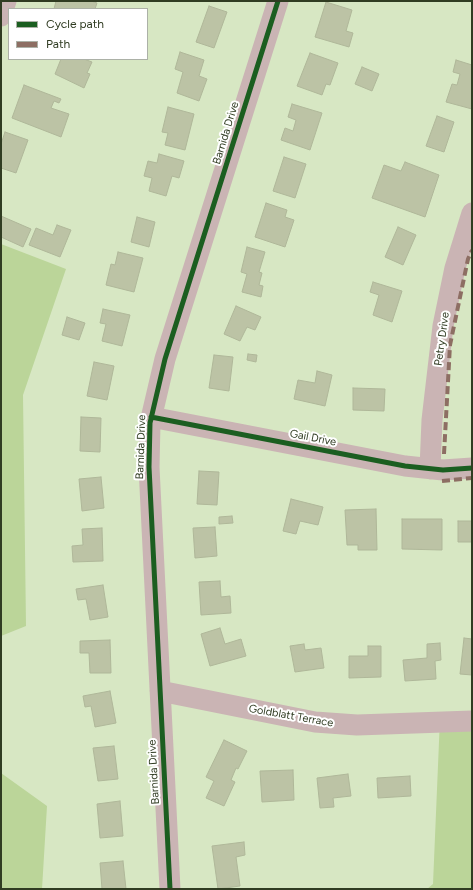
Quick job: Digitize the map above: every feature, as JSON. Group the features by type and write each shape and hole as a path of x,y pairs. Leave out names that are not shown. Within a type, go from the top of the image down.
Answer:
{"street":[{"path":"1,16 6,1"},
{"name":"Barnida Drive","path":"170,889 149,467 151,417 165,359 278,1"},
{"name":"Petry Drive","path":"430,469 432,420 443,326 455,268 472,213"},
{"name":"Gail Drive","path":"151,417 355,457 430,469 443,470 472,468"},
{"name":"Goldblatt Terrace","path":"160,691 315,722 357,725 472,721"}],"green space":[{"path":"1,244 66,269 23,395 26,626 1,636"},
{"path":"440,718 472,721 472,889 427,889 433,884"},
{"path":"1,773 47,806 42,889 1,889"}],"building":[{"path":"56,1 91,1 97,3 95,8 54,8"},
{"path":"326,2 352,10 346,31 353,33 349,47 315,37"},
{"path":"209,6 227,12 214,48 196,42"},
{"path":"180,52 204,60 199,76 207,79 199,101 177,93 183,72 175,69"},
{"path":"310,53 338,63 330,85 326,84 322,95 297,86"},
{"path":"61,60 87,60 92,62 87,73 90,74 84,88 55,74"},
{"path":"456,60 472,65 472,109 446,102 452,84 457,85 460,74 453,72"},
{"path":"362,67 379,74 372,91 355,84"},
{"path":"24,85 61,99 59,103 54,101 51,108 69,114 61,137 12,118"},
{"path":"292,104 322,113 310,150 281,140 285,128 293,131 296,120 288,117"},
{"path":"168,107 194,114 185,150 165,145 168,133 162,132"},
{"path":"437,116 454,122 444,152 426,146"},
{"path":"5,132 28,140 16,173 1,168 1,144"},
{"path":"159,154 184,161 179,178 172,176 166,196 149,191 152,178 144,176 148,161 157,163"},
{"path":"284,157 306,164 295,198 273,191"},
{"path":"405,162 439,175 425,217 372,198 384,165 401,171"},
{"path":"266,203 287,210 285,217 294,220 285,247 255,237"},
{"path":"1,216 31,229 23,247 1,237"},
{"path":"137,217 155,222 149,247 131,242"},
{"path":"57,225 71,230 60,257 29,245 36,228 53,235"},
{"path":"398,227 416,235 403,265 385,257"},
{"path":"247,247 265,252 259,272 262,273 259,285 263,286 261,297 242,292 247,274 241,272"},
{"path":"118,252 143,258 134,292 106,285 111,264 115,265"},
{"path":"373,282 402,291 392,322 373,315 379,295 370,292"},
{"path":"236,306 261,317 255,330 247,327 240,341 224,334"},
{"path":"103,309 130,315 122,346 102,341 106,324 100,323"},
{"path":"67,317 85,323 79,340 62,335"},
{"path":"248,354 257,355 256,362 247,360"},
{"path":"214,355 233,357 229,391 209,388"},
{"path":"94,362 114,366 107,400 87,396"},
{"path":"317,371 332,375 325,406 294,399 298,380 315,383"},
{"path":"353,388 385,389 384,411 353,410"},
{"path":"81,417 101,418 100,452 80,451"},
{"path":"199,471 219,472 217,505 197,504"},
{"path":"101,477 104,508 82,511 79,479"},
{"path":"291,499 323,507 318,525 300,521 296,534 283,531"},
{"path":"376,509 377,550 358,550 358,545 347,545 345,510"},
{"path":"232,516 233,523 219,524 219,517"},
{"path":"402,519 442,519 442,550 402,549"},
{"path":"458,521 472,521 472,542 458,542"},
{"path":"215,527 217,556 195,558 193,528"},
{"path":"102,528 103,561 73,562 72,546 83,545 82,529"},
{"path":"220,581 221,597 230,596 231,613 201,615 199,582"},
{"path":"103,585 108,617 90,620 86,599 78,600 76,589"},
{"path":"220,628 225,644 241,639 246,656 210,666 201,634"},
{"path":"464,638 472,639 472,675 460,674"},
{"path":"110,640 111,673 90,673 89,653 80,653 80,641"},
{"path":"440,643 441,660 435,661 436,679 405,681 403,660 427,658 427,644"},
{"path":"304,644 305,650 321,648 324,668 295,672 290,646"},
{"path":"368,646 381,646 381,677 349,678 349,656 368,656"},
{"path":"110,691 116,723 95,727 91,706 85,707 83,696"},
{"path":"224,740 247,751 238,769 236,768 231,780 235,782 224,806 206,798 214,781 206,777"},
{"path":"114,746 118,779 98,781 93,748"},
{"path":"293,770 294,800 262,802 260,771"},
{"path":"348,774 351,796 333,798 334,807 320,808 317,778"},
{"path":"410,776 411,796 378,798 377,778"},
{"path":"120,801 123,836 100,838 97,804"},
{"path":"244,842 245,855 236,857 240,886 218,889 212,846"},
{"path":"123,861 126,889 102,889 100,863"}],"marked path":[{"path":"444,454 450,345 468,259 472,250"},
{"path":"442,481 472,478"}],"cycle path":[{"path":"170,889 149,467 150,423 165,359 278,1"},
{"path":"151,417 405,466 443,470 472,468"}]}
